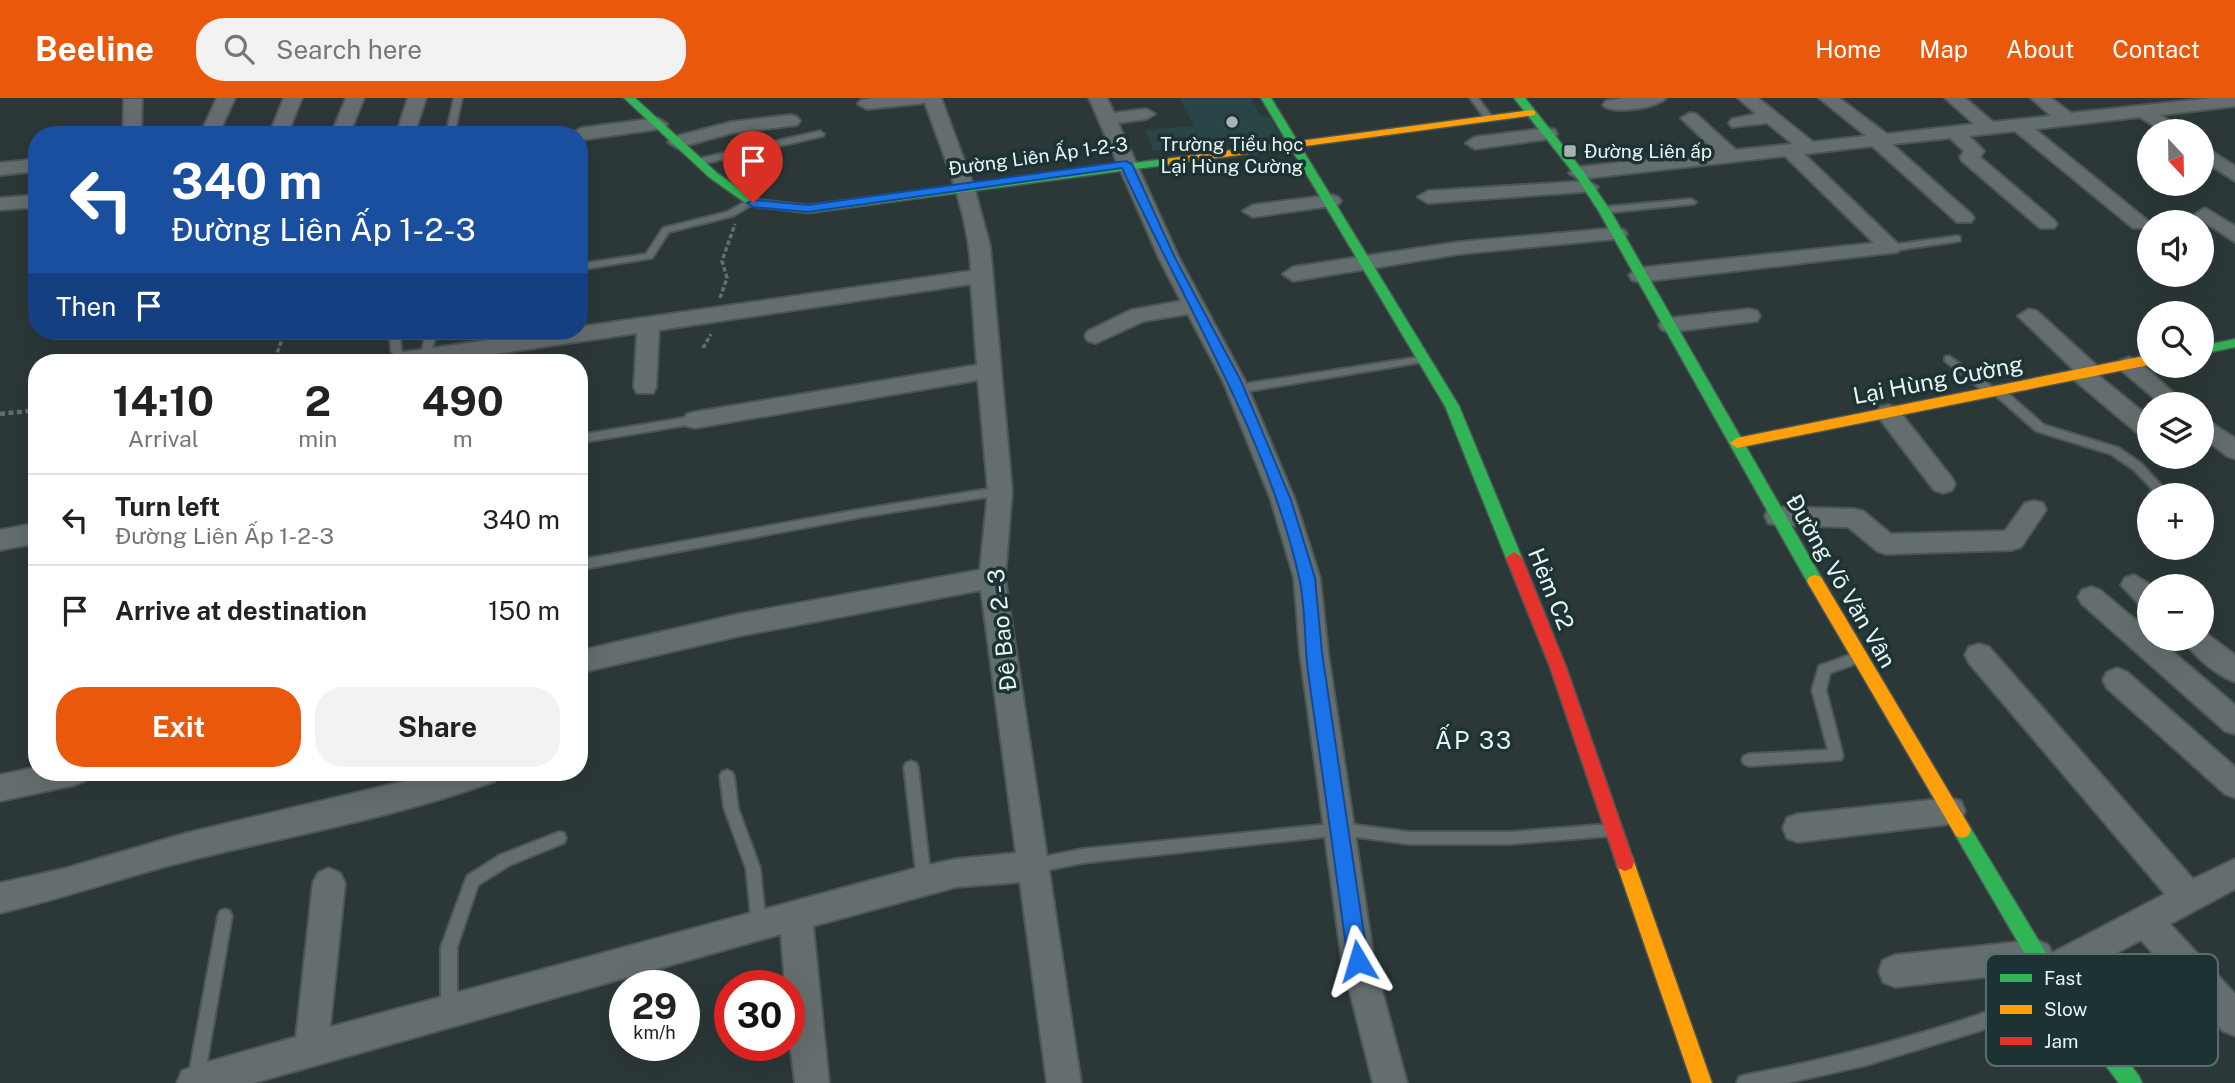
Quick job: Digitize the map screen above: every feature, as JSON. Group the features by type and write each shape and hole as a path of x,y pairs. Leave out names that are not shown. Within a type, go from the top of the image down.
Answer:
{"street":[{"path":"213,126 226,98"},
{"path":"282,126 293,98"},
{"path":"344,126 355,98"},
{"path":"408,126 417,98"},
{"path":"629,98 698,162 750,202"},
{"path":"867,104 924,98"},
{"name":"Đê Bao 2 - 3","path":"932,98 964,187 981,246 981,276 1000,491 992,578 1064,1083"},
{"path":"1098,98 1126,164 1237,389 1283,500 1307,578 1314,653 1358,961 1390,1083"},
{"name":"Hẻm C2","path":"1266,98 1331,201 1452,407 1548,642 1702,1083"},
{"name":"Đường Võ Văn Vân","path":"1519,98 1604,210 1858,657 2036,954"},
{"path":"1612,105 1657,98"},
{"path":"1747,98 1808,147"},
{"path":"1828,98 1878,139 1964,218"},
{"path":"1954,98 1988,127"},
{"path":"2040,98 2068,120"},
{"path":"2130,98 2158,119"},
{"path":"132,99 132,126"},
{"path":"1428,197 1583,180 1787,149 2233,103"},
{"name":"Đường Liên Ấp 1-2-3","path":"750,202 808,209 1126,164 1531,113"},
{"path":"1108,119 1146,114"},
{"path":"1738,123 1771,117"},
{"path":"1690,118 1731,156"},
{"path":"677,142 731,128 791,121"},
{"path":"588,133 657,124"},
{"path":"2019,124 2137,222"},
{"path":"1952,130 1975,151 1969,158 2047,224"},
{"path":"1475,143 1548,134"},
{"path":"1787,149 1891,248"},
{"path":"2214,160 2235,176"},
{"path":"0,169 28,166"},
{"path":"1253,211 1331,201"},
{"path":"0,204 28,202"},
{"path":"2214,221 2235,236"},
{"path":"1293,274 1460,248 1618,234"},
{"path":"1639,275 1891,248"},
{"path":"588,332 981,276"},
{"path":"1096,336 1139,315 1194,306"},
{"path":"1670,325 1749,316"},
{"path":"2029,316 2137,419"},
{"path":"645,387 648,323"},
{"path":"447,354 538,340"},
{"path":"2214,347 2235,343"},
{"name":"Lại Hùng Cường","path":"1737,443 2137,363"},
{"path":"695,420 989,371"},
{"path":"2152,378 2164,392"},
{"path":"1888,413 1942,484"},
{"path":"2214,434 2235,450"},
{"path":"1777,516 1854,518 1886,544 1932,543 2012,540 2035,510"},
{"path":"0,540 28,535"},
{"path":"588,660 739,625 992,578"},
{"path":"2091,597 2235,722"},
{"path":"2211,651 2235,671"},
{"path":"1979,655 2189,898"},
{"path":"2117,680 2235,785"},
{"path":"0,788 33,781"},
{"path":"0,898 63,884 187,847 455,781"},
{"path":"1798,828 1950,811"},
{"path":"195,1083 230,1078 311,1049 924,881 956,873 1033,866"},
{"path":"2086,954 2235,873"},
{"path":"311,1049 329,883"},
{"path":"796,915 812,1083"},
{"path":"2146,922 2175,954"},
{"path":"1895,971 1986,973"},
{"path":"2218,1000 2235,1019"},
{"name":"Đường Võ Văn Vân","path":"2119,1066 2132,1083"}],"lane":[{"path":"452,126 458,98"},
{"path":"1474,98 1489,118"},
{"path":"698,162 820,134"},
{"path":"588,266 649,256 666,230 730,214 750,202"},
{"path":"1604,210 1692,202"},
{"path":"1891,248 1956,239"},
{"path":"395,340 396,351 403,354"},
{"path":"1237,389 1425,359"},
{"path":"1949,359 1995,391 2040,428 2115,452 2138,467 2153,483"},
{"path":"588,438 695,420"},
{"path":"588,563 862,513 1000,491"},
{"path":"1749,760 1836,756 1819,691 1824,670 1858,657"},
{"path":"911,767 924,881"},
{"path":"727,776 731,808 753,867 759,925"},
{"path":"1033,866 1082,856 1341,829 1409,838 1510,838 1614,830"},
{"path":"449,1010 449,947 472,881 505,860 559,838"},
{"path":"195,1083 225,916"},
{"path":"1745,1083 1804,1072 1986,1022"}],"path":[{"path":"715,313 727,278 722,261 736,224 730,214"},
{"path":"0,414 28,411"}],"shaded area":[{"name":"Trường Tiểu học Lại Hùng Cường","path":"1179,98 1251,98 1260,115 1270,118 1280,136 1153,151 1145,130 1194,126"}],"traffic: fast":[{"path":"629,98 713,175 750,202 808,209 1165,162"},
{"path":"1266,98 1452,406 1514,558"},
{"path":"1519,98 1579,173 1604,210 1815,581"},
{"path":"2214,347 2235,343"},
{"path":"1962,830 2036,954"},
{"path":"2119,1066 2132,1083"}],"traffic: slow":[{"path":"1165,162 1531,113"},
{"path":"1737,443 2137,362"},
{"path":"1815,581 1962,830"},
{"path":"1625,862 1702,1083"}],"traffic: jam":[{"path":"1514,558 1558,667 1625,862"}],"place":[{"name":"Trường Tiểu học Lại Hùng Cường","path":"1232,122"},
{"name":"Đường Liên ấp","path":"1570,151"}],"district":[{"name":"ẤP 33","path":"1474,741"}],"route":[{"path":"753,203 808,209 1126,164 1169,258 1234,381 1283,500 1307,578 1314,653 1358,961"}]}
